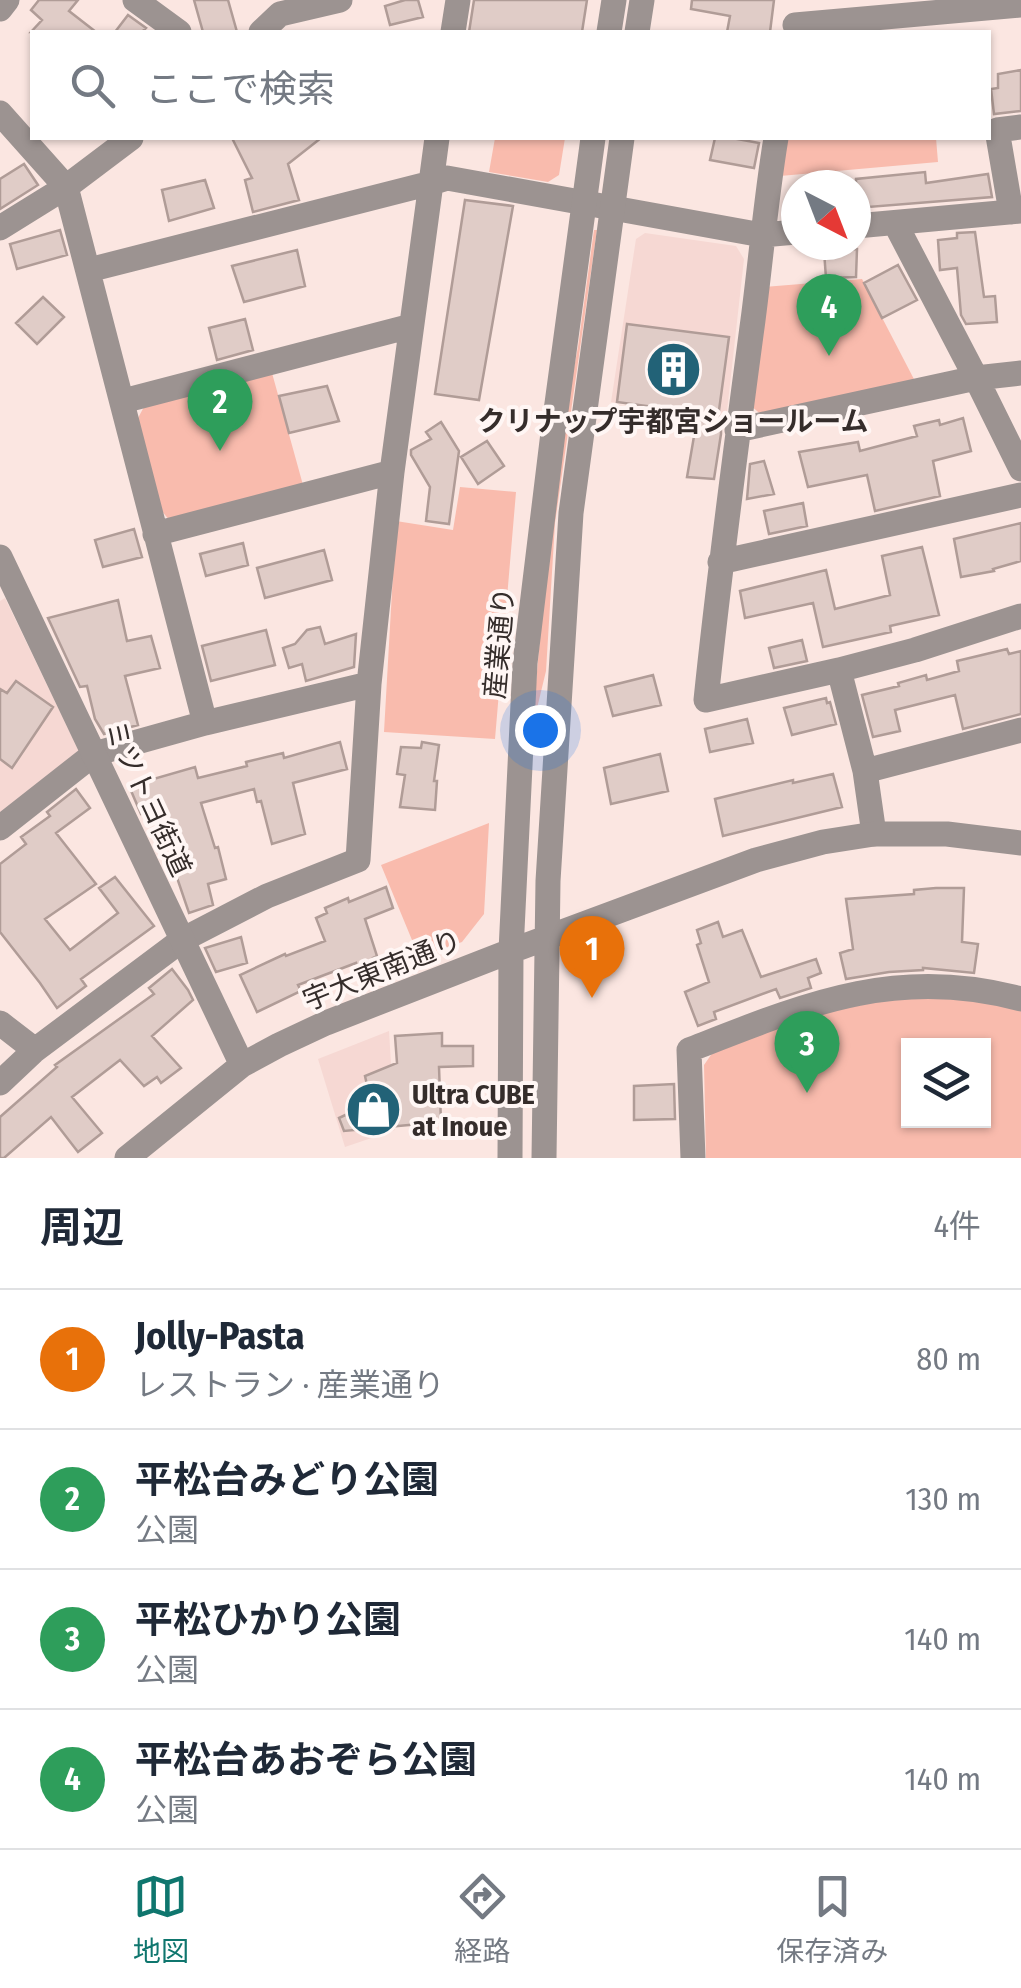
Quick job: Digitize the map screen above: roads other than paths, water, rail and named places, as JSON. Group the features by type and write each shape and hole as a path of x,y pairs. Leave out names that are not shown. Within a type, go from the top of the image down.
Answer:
{"street":[{"path":"0,8 7,0"},
{"path":"136,0 177,30"},
{"path":"262,30 280,14 340,0"},
{"path":"453,30 458,0"},
{"path":"609,30 614,0"},
{"path":"637,30 642,0"},
{"path":"796,19 1021,5"},
{"path":"0,113 66,187 205,723"},
{"path":"871,225 1016,212 997,130 1021,128"},
{"path":"0,228 66,187 128,140"},
{"path":"0,1083 35,1050 182,940 266,896 358,860 369,684 392,472 438,140"},
{"name":"産業通り","path":"510,1158 511,951 525,663 593,140"},
{"path":"544,1158 548,881 571,513 622,140"},
{"path":"776,140 720,562 706,700 916,650 1021,616"},
{"path":"90,270 447,178 762,235 781,233"},
{"path":"895,223 1021,469"},
{"path":"123,402 411,326"},
{"path":"737,430 976,378 1021,373"},
{"path":"155,534 392,472"},
{"path":"720,562 1021,495"},
{"name":"ミツトヨ街道","path":"0,557 242,1065"},
{"path":"839,670 865,771 874,834"},
{"path":"0,828 94,754 369,684"},
{"path":"865,771 1021,730"},
{"name":"宇大東南通り","path":"127,1158 242,1065 326,1023 756,860 823,842 874,834 947,834 1021,843"},
{"path":"693,1158 689,1050 814,1003 880,988 959,987 1021,999"},
{"path":"0,1023 35,1050"}],"place":[{"name":"平松台あおぞら公園","path":"829,356"},
{"name":"クリナップ宇都宮ショールーム","path":"673,370"},
{"name":"平松台みどり公園","path":"220,451"},
{"name":"Jolly-Pasta","path":"592,998"},
{"name":"平松ひかり公園","path":"807,1093"},
{"name":"Ultra CUBE at Inoue","path":"373,1110"}]}
